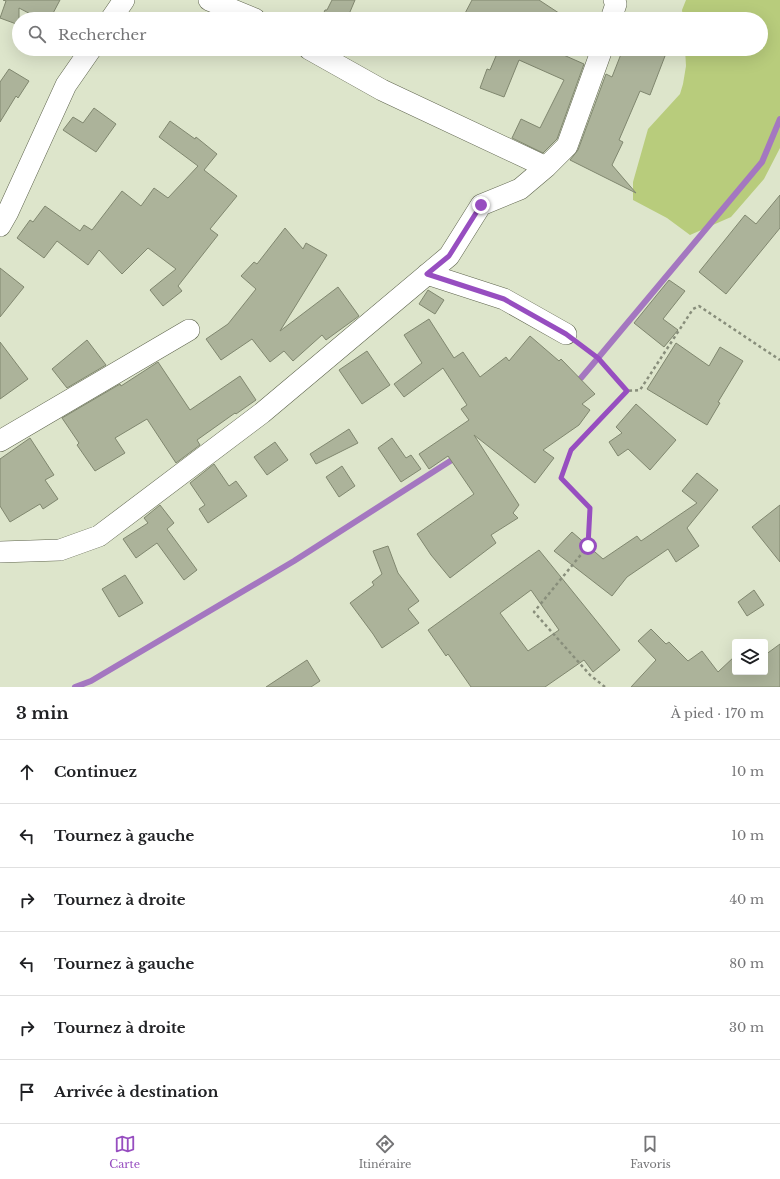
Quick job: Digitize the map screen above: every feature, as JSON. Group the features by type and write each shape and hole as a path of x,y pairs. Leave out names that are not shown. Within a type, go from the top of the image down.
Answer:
{"street":[{"path":"116,12 124,0"},
{"path":"209,0 238,12"},
{"path":"613,12 616,4 614,0"},
{"path":"0,226 8,212 66,85 86,56"},
{"path":"321,56 382,90 546,167"},
{"path":"0,552 60,550 99,536 262,413 449,256 481,205 520,189 546,167 567,146 599,56"},
{"path":"427,274 504,299 566,334"},
{"path":"0,441 189,330"}],"path":[{"path":"605,687 590,675 534,612 588,546 590,508 561,478 571,450 627,391 640,390 694,309 699,306 780,360"},
{"path":"566,334 598,358 627,391"}],"green space":[{"path":"686,0 780,0 780,148 764,179 731,217 690,235 667,218 633,200 633,182 648,129 680,94 686,66 685,56 768,56 768,12 682,12"}],"building":[{"path":"3,0 60,0 54,12 27,12 19,8 19,12 12,12 12,22 0,18 6,1"},
{"path":"332,0 355,0 350,12 324,12 327,10"},
{"path":"472,0 539,0 557,12 466,12"},
{"path":"496,56 566,56 584,64 557,139 543,153 512,138 521,119 540,128 564,80 519,60 504,97 480,88 487,69 490,70"},
{"path":"620,56 665,56 650,95 640,91 619,140 623,142 612,165 636,193 570,160 578,150 606,74 612,77"},
{"path":"9,69 29,81 18,98 16,96 0,122 0,82"},
{"path":"94,108 116,124 96,152 63,130 73,117 83,123"},
{"path":"170,121 195,139 196,137 217,154 204,170 237,196 210,229 218,235 178,286 182,291 163,306 150,290 176,269 148,248 122,274 99,250 88,265 57,241 44,258 17,238 30,220 33,222 45,206 80,231 84,225 92,230 122,191 141,206 154,188 168,198 198,166 159,137"},
{"path":"780,195 780,228 726,294 699,272 745,215 756,224"},
{"path":"285,228 303,249 306,243 327,255 280,331 338,287 359,316 326,340 322,335 293,361 284,351 270,362 252,339 221,360 206,339 228,324 256,289 241,276 254,262 257,264"},
{"path":"0,268 24,287 0,317"},
{"path":"669,280 685,291 663,319 678,330 664,347 634,323"},
{"path":"428,290 444,300 435,314 419,304"},
{"path":"429,319 454,358 463,352 480,377 506,357 509,361 530,336 559,361 561,359 595,394 582,404 590,410 579,425 543,450 554,458 535,483 474,435 519,505 513,513 518,518 491,535 496,543 450,578 431,555 417,534 474,494 448,456 429,469 419,454 469,420 461,409 467,405 443,368 404,397 394,384 422,363 404,335"},
{"path":"87,340 106,365 67,388 52,369"},
{"path":"0,342 28,379 0,399"},
{"path":"676,343 709,366 720,347 743,361 718,402 720,403 707,425 647,389"},
{"path":"367,351 390,385 362,404 339,370"},
{"path":"158,362 190,410 240,376 256,400 197,440 200,445 176,463 147,419 115,438 125,453 95,471 77,445 79,443 62,418 120,384 121,386"},
{"path":"636,404 676,440 650,470 628,449 618,456 609,442 622,433 616,427"},
{"path":"349,429 358,443 316,464 310,454"},
{"path":"30,438 54,475 45,480 58,499 43,509 40,504 10,522 0,506 0,459"},
{"path":"392,438 406,458 411,455 421,469 401,482 378,448"},
{"path":"275,442 288,460 267,475 254,457"},
{"path":"214,464 229,486 236,481 247,496 208,523 199,509 205,505 190,483"},
{"path":"342,466 355,486 339,497 326,477"},
{"path":"697,473 718,490 687,528 699,546 676,562 668,549 627,577 612,596 554,551 572,532 603,559 637,536 641,541 697,503 682,491"},
{"path":"160,505 174,523 167,529 197,570 184,580 157,543 136,558 123,539 148,523 144,518"},
{"path":"780,505 780,562 752,527"},
{"path":"388,546 398,573 419,601 408,609 419,623 382,648 350,603 374,585 372,582 382,574 373,551"},
{"path":"539,550 620,650 593,672 584,660 545,687 471,687 448,654 446,656 428,630","holes":["531,590 559,630 528,651 500,613"]},
{"path":"125,575 143,603 119,617 102,589"},
{"path":"754,590 764,605 747,616 738,602"},
{"path":"651,629 666,644 669,642 688,661 702,651 718,672 732,659 732,675 768,675 768,653 780,644 780,687 631,687 656,660 638,641"},
{"path":"307,660 320,681 311,687 266,687"}],"waterway":[{"path":"574,382 581,378 762,162 780,119"},
{"path":"75,687 91,681 294,561 458,456"}],"route":[{"path":"481,205 449,256 427,274 504,299 566,334 598,358 627,391 571,450 561,478 590,508 588,546"}]}
